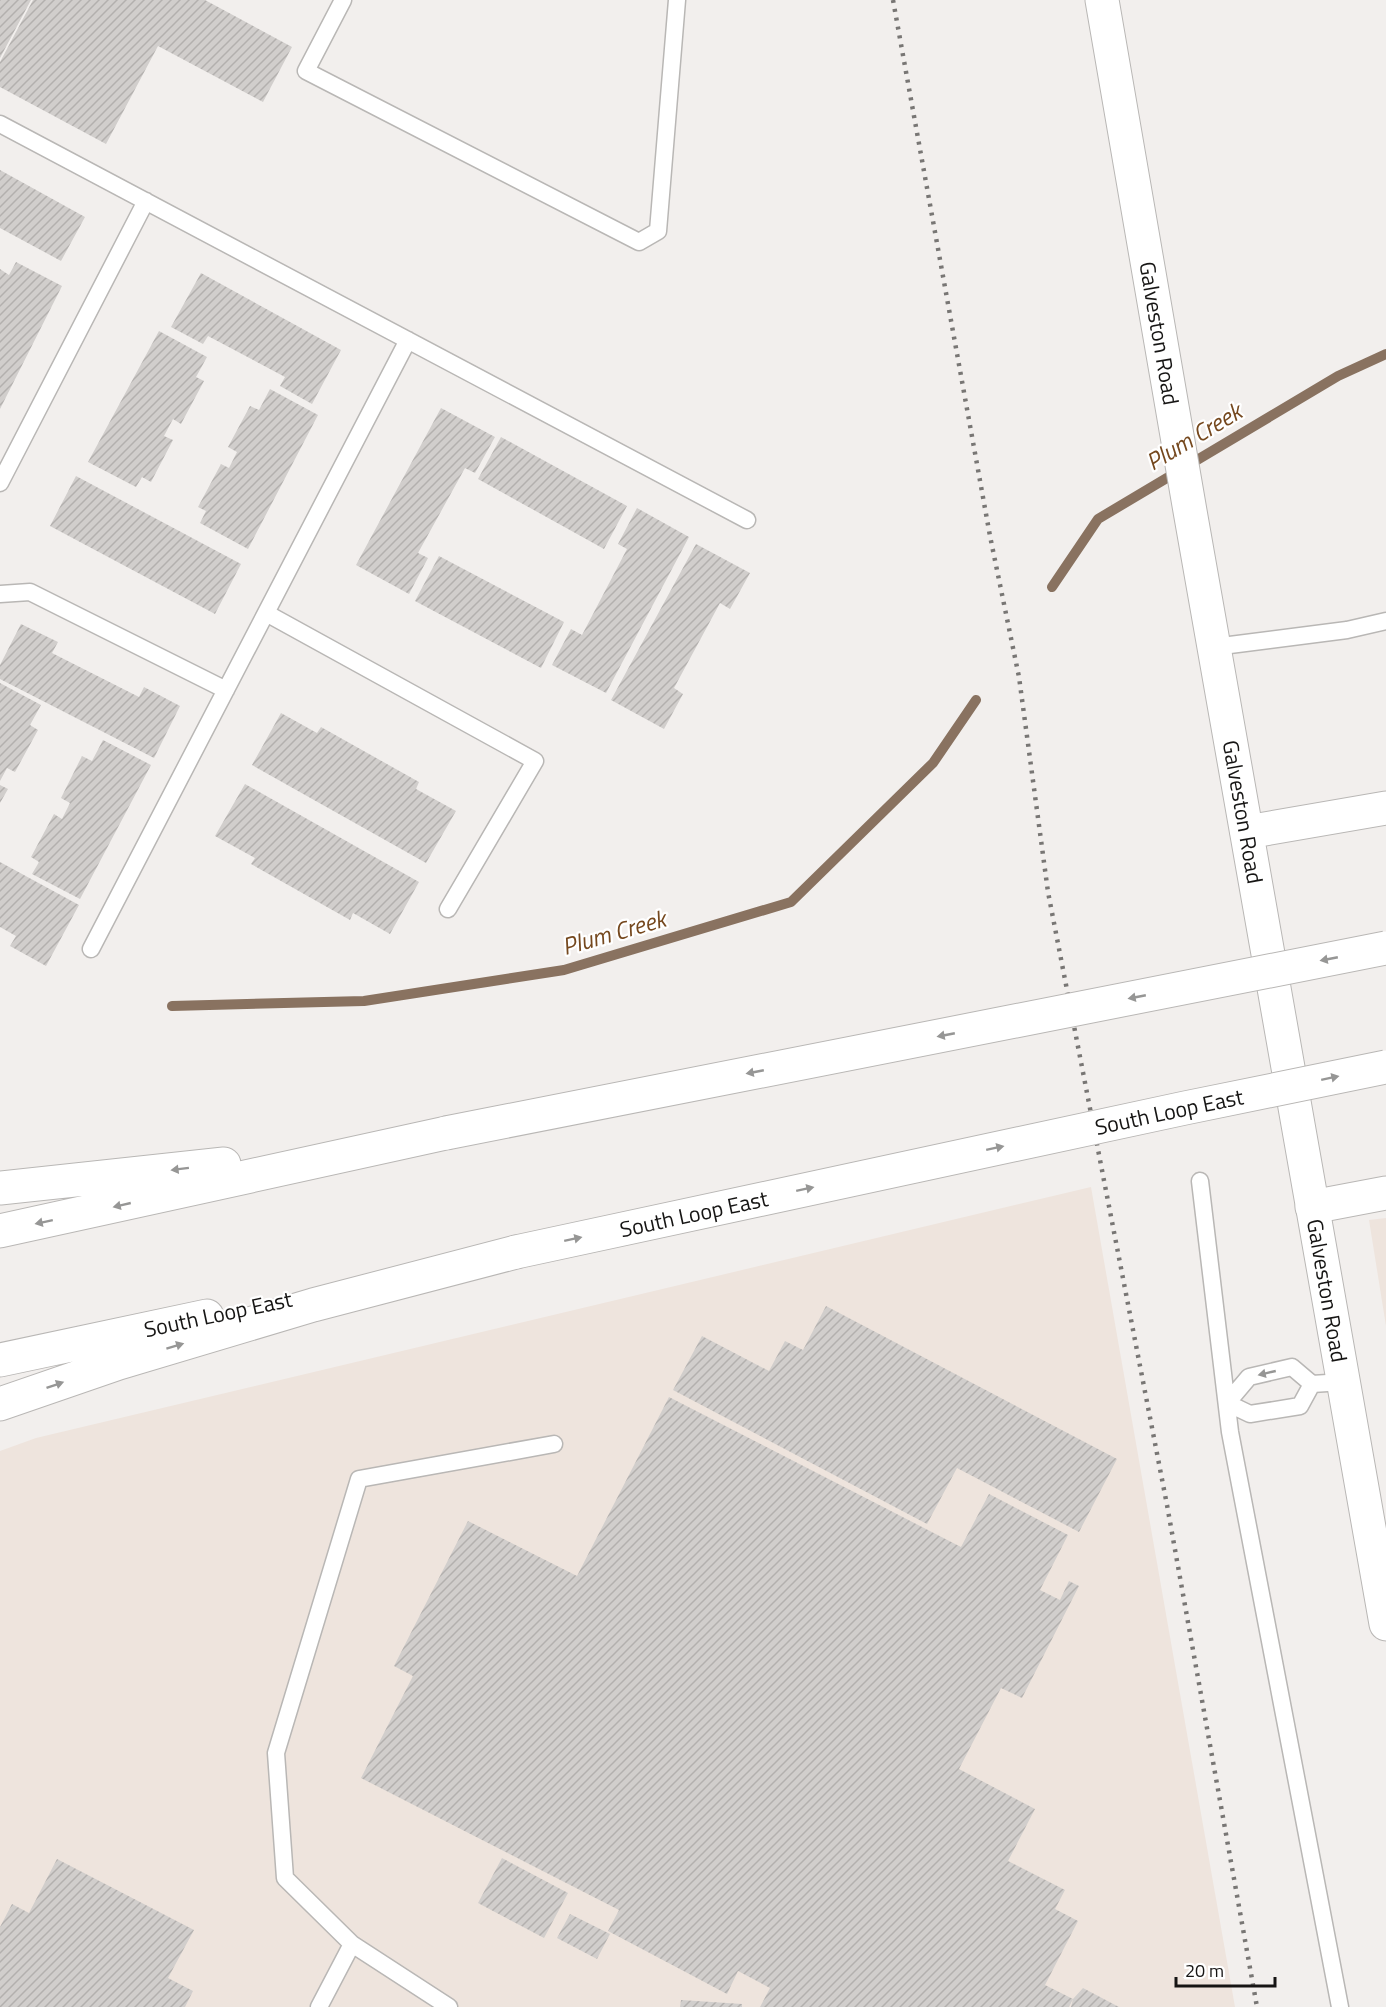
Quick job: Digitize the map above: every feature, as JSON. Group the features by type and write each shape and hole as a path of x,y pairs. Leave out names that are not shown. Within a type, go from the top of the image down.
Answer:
{"main road":[{"name":"Galveston Road","path":"1102,0 1312,1207 1328,1383 1381,1570 1386,1624"},
{"path":"1246,832 1386,808"},
{"path":"0,1232 446,1133 1386,948"},
{"name":"South Loop East","path":"0,1360 117,1349 516,1252 1174,1110 1386,1067"},
{"path":"0,1188 263,1159 446,1133"},
{"path":"1312,1207 1386,1193"},
{"path":"0,1404 117,1349"}],"lane":[{"path":"343,0 306,71 639,242 658,231 677,0"},
{"path":"0,124 747,520"},
{"path":"0,483 146,201"},
{"path":"91,949 408,340"},
{"path":"0,594 30,592 226,690"},
{"path":"266,613 535,761 448,909"},
{"path":"1214,647 1347,630 1386,621"},
{"path":"1200,1181 1230,1432 1340,2007"},
{"path":"1292,1367 1328,1383 1300,1407 1250,1414 1227,1403 1249,1377 1292,1367"},
{"path":"449,2007 352,1944 285,1878 276,1753 359,1479 554,1444"},
{"path":"319,2007 352,1944"}],"shaded area":[{"path":"1091,1187 1235,2007 0,2007 0,1451 36,1438"},
{"path":"1386,1218 1386,1326 1369,1220"}],"building":[{"path":"0,0 31,0 0,58"},
{"path":"33,0 205,0 292,47 263,102 158,46 106,144 0,87 0,62"},
{"path":"0,170 85,217 61,261 0,228"},
{"path":"16,262 62,286 0,409 0,269 9,275"},
{"path":"201,273 341,350 312,404 280,386 285,377 208,336 203,344 171,327"},
{"path":"159,331 207,357 196,377 204,381 181,424 173,419 164,436 173,440 151,482 142,477 136,487 88,462"},
{"path":"270,389 318,415 248,549 200,523 206,511 198,507 221,464 229,468 237,452 228,447 250,406 259,410"},
{"path":"441,408 495,437 475,473 465,468 418,553 428,558 409,594 356,565"},
{"path":"501,437 627,506 604,549 478,479"},
{"path":"76,476 241,564 215,614 50,526"},
{"path":"637,508 689,537 606,693 552,665 571,629 582,635 627,549 618,544"},
{"path":"696,544 750,573 730,609 720,603 674,688 683,694 664,729 611,700"},
{"path":"439,556 564,622 541,668 415,601"},
{"path":"21,624 58,642 52,653 139,697 144,687 180,706 154,758 0,679 0,665"},
{"path":"0,683 41,705 30,725 38,730 15,772 7,768 0,781"},
{"path":"281,713 317,733 321,727 419,782 416,789 456,811 426,863 252,765"},
{"path":"103,740 151,765 80,899 32,874 39,862 31,857 54,814 62,819 70,803 61,798 82,756 92,761"},
{"path":"245,784 419,882 390,934 353,913 350,920 251,864 255,858 215,836"},
{"path":"0,785 8,789 0,803"},
{"path":"0,862 79,905 46,966 10,946 16,936 0,927"},
{"path":"826,1306 1117,1459 1079,1532 957,1468 927,1524 673,1390 702,1336 769,1371 785,1341 803,1350"},
{"path":"669,1397 961,1547 989,1494 1068,1535 1040,1590 1060,1600 1069,1581 1079,1586 1022,1698 1001,1688 959,1769 1035,1809 1008,1861 1065,1890 1055,1909 1078,1921 1045,1985 1073,1999 1069,2007 760,2007 770,1988 738,1971 727,1994 608,1931 619,1910 361,1778 413,1676 394,1666 468,1521 577,1576"},
{"path":"502,1858 568,1893 544,1938 478,1903"},
{"path":"57,1859 194,1930 168,1978 193,1991 185,2007 0,2007 0,1927 12,1904 29,1913"},
{"path":"570,1914 610,1934 597,1959 557,1938"},
{"path":"1083,1988 1119,2007 1071,2007 1073,1999"},
{"path":"681,2000 742,2004 742,2007 680,2007"}],"waterway":[{"name":"Plum Creek","path":"1052,587 1098,519 1338,376 1386,354"},
{"name":"Plum Creek","path":"172,1006 364,1001 564,970 791,902 933,763 976,700"}],"railway":[{"path":"893,0 990,536 1019,677 1048,892 1167,1505 1257,2007"}]}
